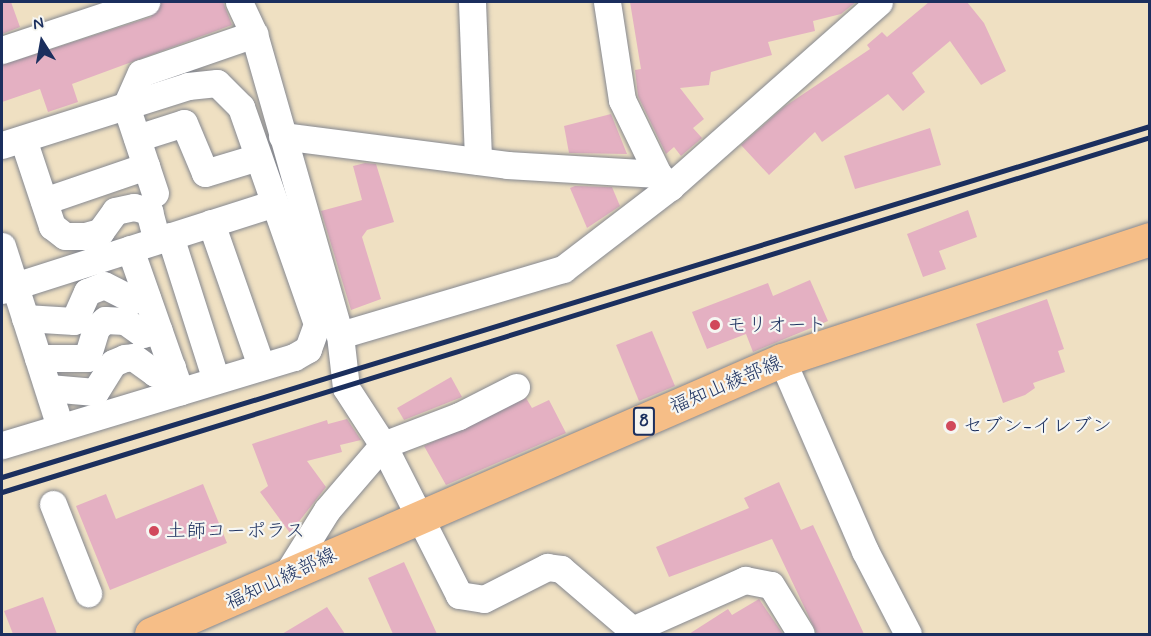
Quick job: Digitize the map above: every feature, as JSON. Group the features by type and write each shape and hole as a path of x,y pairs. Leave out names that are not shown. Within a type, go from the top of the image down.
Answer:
{"main road":[{"name":"福知山綾部線","path":"151,634 186,627 287,574 782,360 1149,239"}],"street":[{"path":"2,50 146,2"},
{"path":"239,2 254,34 340,335 346,388 383,445 416,517 459,595 484,599 547,567 561,569 635,632 746,580 771,585 801,634"},
{"path":"472,2 478,161"},
{"path":"607,2 622,100 664,181"},
{"path":"340,335 563,269 664,181 879,2"},
{"path":"155,193 126,106 141,73 254,34"},
{"path":"38,358 87,358 96,328 105,320 124,321 143,334 169,358 216,380 294,357 317,335 241,107 217,83 126,106 12,142 44,201 52,226 65,236 100,232 116,211 134,207 149,211 164,238 216,380"},
{"path":"137,138 184,123 205,173 258,157"},
{"path":"282,136 478,161 664,181"},
{"path":"44,201 146,166"},
{"path":"8,288 274,203"},
{"path":"211,223 261,366"},
{"path":"2,246 8,288 26,318 60,427"},
{"path":"130,249 169,358"},
{"path":"26,318 74,321 87,292 104,285 134,300 174,292"},
{"path":"48,388 95,392 113,363 125,358 133,357 155,374 192,336"},
{"path":"2,445 60,427 169,358"},
{"path":"782,360 865,551 908,634"},
{"path":"287,574 327,510 383,445 516,387"},
{"path":"53,504 88,592"}],"building":[{"path":"2,2 11,2 20,27 2,34"},
{"path":"161,2 223,2 232,25 72,84 78,102 48,112 40,89 2,102 2,65 151,17"},
{"path":"630,2 856,2 841,14 813,21 815,31 768,42 772,55 711,72 709,85 680,88 704,119 693,128 702,138 681,156 674,147 666,154 638,96 635,70 641,69"},
{"path":"929,2 967,2 984,23 1006,71 981,85 950,41 912,73 925,92 903,111 888,94 822,142 815,132 769,175 741,145 784,107 870,49 867,45 882,32 887,37"},
{"path":"611,114 627,154 569,153 564,126"},
{"path":"930,128 941,165 855,189 844,156"},
{"path":"365,163 376,164 394,222 367,230 362,237 381,299 351,310 321,211 362,200 353,166"},
{"path":"575,186 612,187 620,206 587,228 570,188"},
{"path":"968,210 977,237 939,251 946,269 923,277 907,234"},
{"path":"810,280 828,321 753,352 746,334 707,349 692,312 768,283 773,296"},
{"path":"1047,299 1064,349 1058,351 1065,372 1033,383 1035,388 1025,395 1003,403 976,324"},
{"path":"652,331 675,386 639,401 616,345"},
{"path":"451,377 462,397 404,420 397,408"},
{"path":"526,398 532,408 549,400 566,433 446,485 424,446"},
{"path":"347,419 361,440 340,445 342,452 307,461 326,487 290,533 260,492 268,486 252,444 327,420 328,424"},
{"path":"779,482 801,530 813,525 864,634 817,634 772,539 669,577 656,547 749,508 744,498"},
{"name":"土師コーポラス","path":"203,484 227,543 110,590 76,506 106,494 116,519"},
{"path":"404,562 437,634 393,634 368,578"},
{"path":"43,597 57,634 13,634 4,611"},
{"path":"759,599 783,634 689,634 728,609 732,615"},
{"path":"327,607 345,634 282,634"}],"railway":[{"path":"2,477 1150,126"},
{"path":"2,492 1150,137"}],"place":[{"name":"モリオート","path":"715,325"},
{"name":"セブン-イレブン","path":"951,426"},
{"name":"土師コーポラス","path":"154,531"}]}
